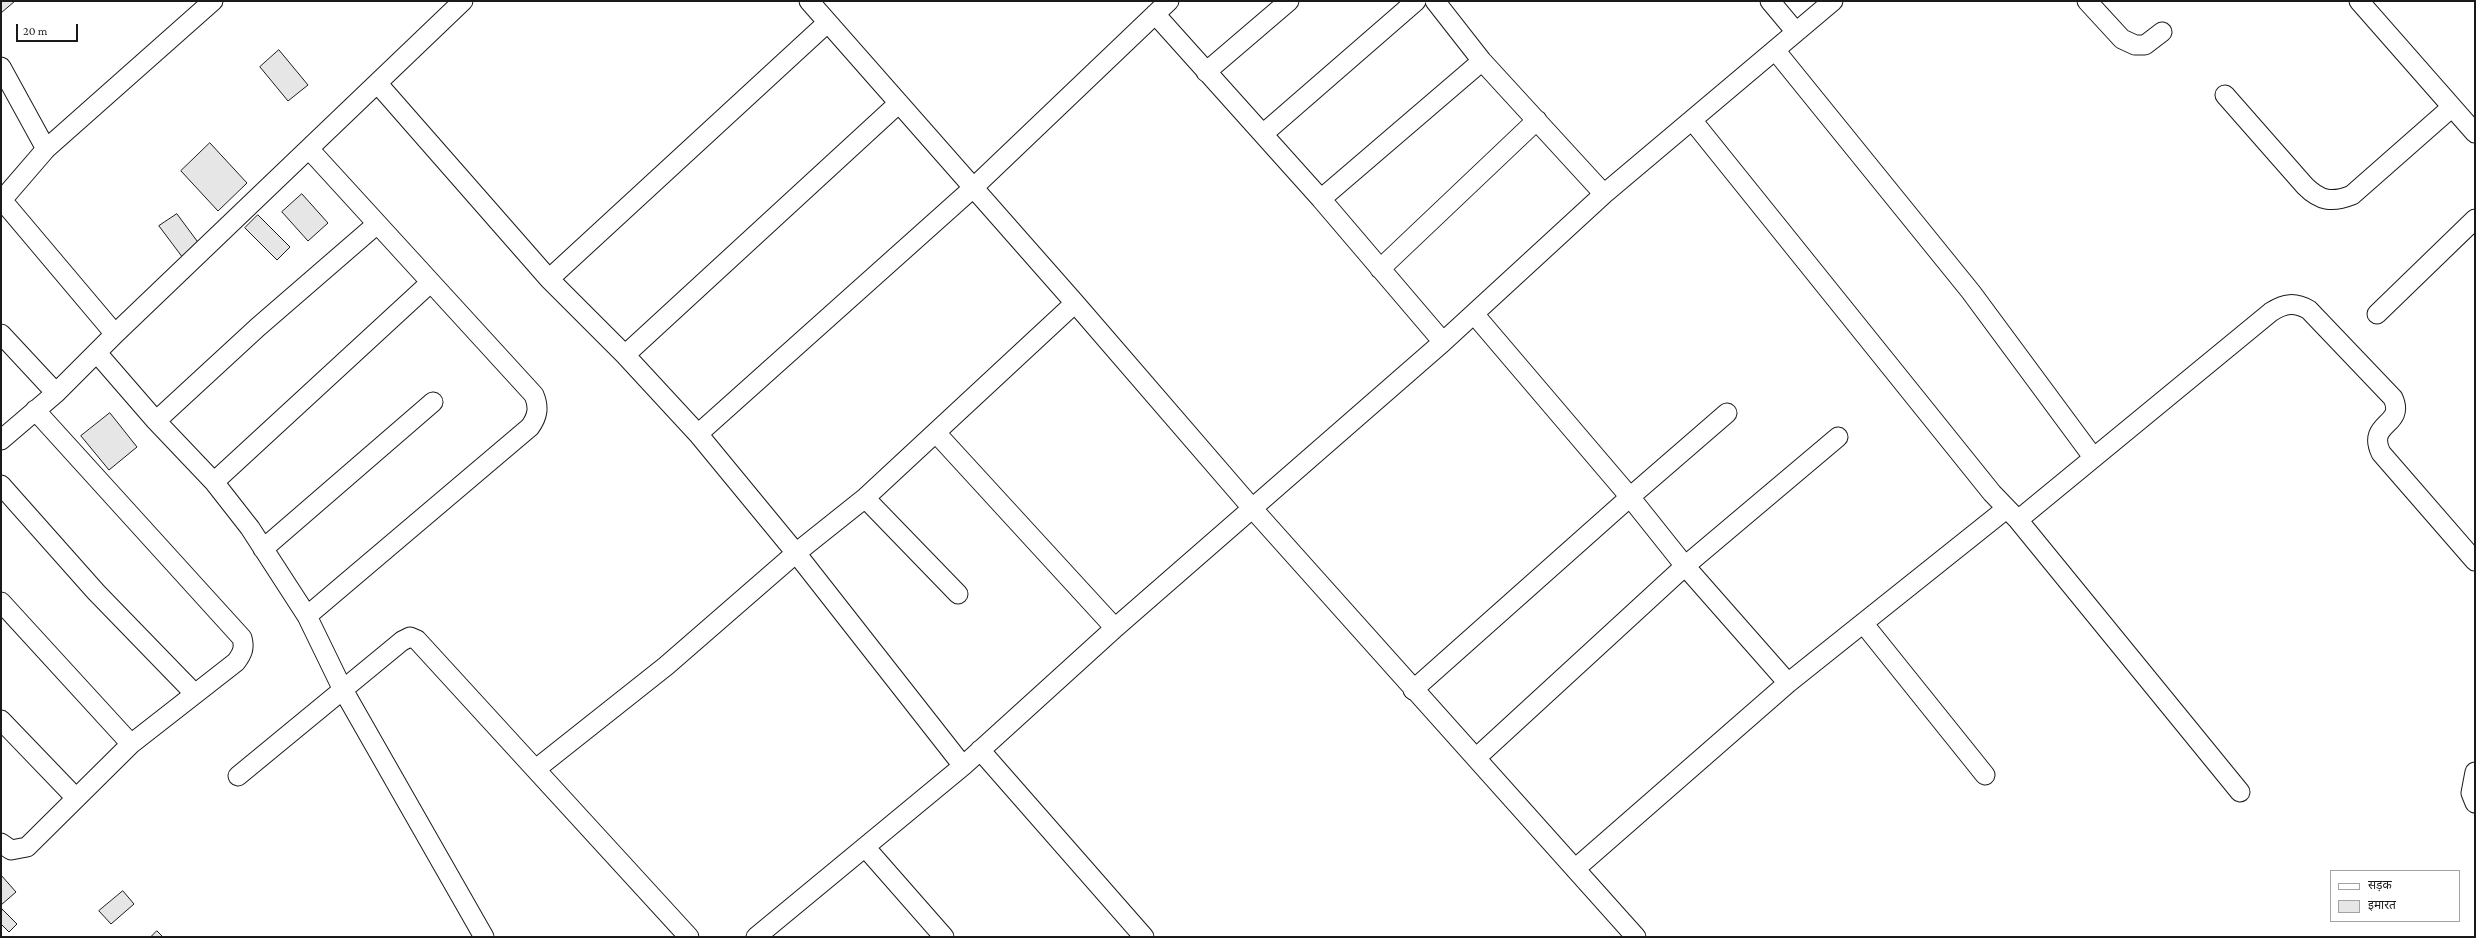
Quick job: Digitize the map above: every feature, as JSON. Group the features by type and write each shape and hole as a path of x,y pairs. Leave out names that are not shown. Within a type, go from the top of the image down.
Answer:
{"street":[{"path":"1,440 56,393 97,354 115,334 378,84 463,1"},
{"path":"809,1 1076,303 1252,508 1413,690 1636,937"},
{"path":"698,434 973,188 1169,1"},
{"path":"1206,72 1289,1"},
{"path":"1263,134 1416,1"},
{"path":"1435,1 1482,61 1604,194"},
{"path":"1770,1 1796,32"},
{"path":"756,937 963,766 1115,628 1443,342 1604,194 1833,1"},
{"path":"2088,1 2122,39 2129,44 2145,45 2162,32"},
{"path":"2359,1 2475,133"},
{"path":"115,334 1,200 46,149 203,4"},
{"path":"1155,14 1321,199 1443,342"},
{"path":"550,279 828,23"},
{"path":"1775,50 1971,292 2093,457"},
{"path":"1321,199 1482,61"},
{"path":"1,67 46,149"},
{"path":"378,84 550,279 625,354 698,434 796,553 963,766"},
{"path":"2225,95 2304,186 2314,195 2328,201 2339,200 2352,195 2452,107"},
{"path":"625,354 899,103"},
{"path":"1380,269 1537,120"},
{"path":"1692,120 2240,792"},
{"path":"307,616 530,427 537,414 538,403 534,395 309,149"},
{"path":"2378,314 2475,219"},
{"path":"156,421 258,327 377,224"},
{"path":"214,482 430,283"},
{"path":"536,769 666,666 796,553 866,498 937,434 1076,303"},
{"path":"1575,869 1788,683 1863,623 2093,457 2280,306 2299,304 2309,310 2392,398 2396,411 2394,417 2378,431 2376,440 2381,453 2475,561"},
{"path":"1474,314 1630,497 1685,566 1788,683"},
{"path":"1,334 56,393"},
{"path":"97,354 156,421 234,505 263,548 307,616 342,688 484,937"},
{"path":"263,548 433,402"},
{"path":"1,843 12,850 27,847 131,744 194,693 236,662 242,654 244,645 242,638 35,410"},
{"path":"1413,690 1727,413"},
{"path":"937,434 1115,628"},
{"path":"1476,758 1685,566 1838,436"},
{"path":"1,486 96,592 194,693"},
{"path":"866,498 958,594"},
{"path":"1,602 131,744"},
{"path":"1863,623 1985,775"},
{"path":"238,776 342,688 402,641 410,638 418,640 689,937"},
{"path":"1,720 76,798"},
{"path":"980,750 1144,937"},
{"path":"2475,772 2471,793 2475,803"},
{"path":"865,847 944,937"}],"building":[{"path":"1,1 15,1 1,13"},
{"path":"279,50 308,85 288,101 260,67"},
{"path":"210,143 247,183 218,211 181,171"},
{"path":"302,194 328,223 308,241 282,212"},
{"path":"177,214 203,249 186,262 159,226"},
{"path":"258,215 290,247 277,260 245,228"},
{"path":"110,413 137,447 109,470 81,436"},
{"path":"1,875 16,892 1,905"},
{"path":"123,891 134,904 111,924 99,911"},
{"path":"2,909 17,924 9,932 1,924"},
{"path":"157,931 163,937 151,937"}]}
